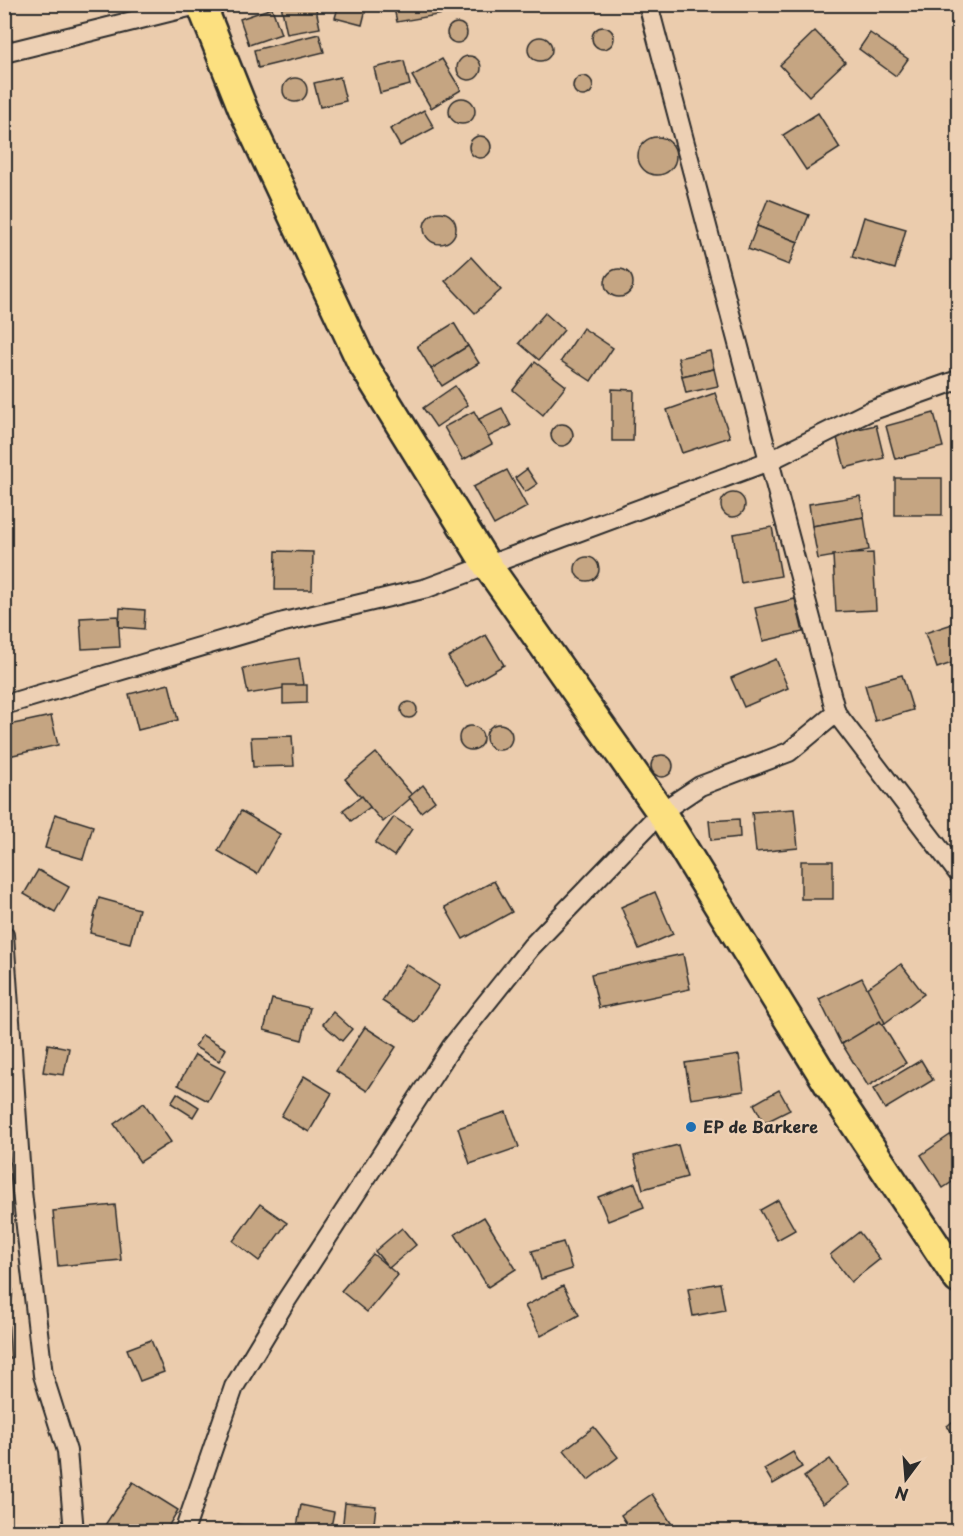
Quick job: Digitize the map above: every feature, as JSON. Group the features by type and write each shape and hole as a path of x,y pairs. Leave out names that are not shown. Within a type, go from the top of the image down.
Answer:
{"main road":[{"path":"201,4 243,109 361,361 487,565 661,812 829,1085 958,1279"}],"street":[{"path":"4,53 201,4"},
{"path":"648,4 836,713 958,873"},
{"path":"4,705 284,622 427,588 770,461 870,411 958,380"},
{"path":"184,1532 234,1387 284,1304 452,1046 531,947 661,812 700,786 789,752 836,713"},
{"path":"4,935 22,1192 41,1364 67,1451 75,1532"}],"building":[{"path":"315,4 320,28 287,34 281,5"},
{"path":"339,4 350,4 366,9 362,25 335,18"},
{"path":"393,4 447,4 449,13 397,22"},
{"path":"958,5 958,29 953,25 951,19 954,8"},
{"path":"272,8 281,34 249,45 240,19"},
{"path":"457,23 464,26 467,33 464,40 457,43 450,40 447,33 450,26"},
{"path":"603,27 613,34 614,38 607,48 603,49 593,42 592,38 599,28"},
{"path":"815,31 845,62 809,96 780,65"},
{"path":"870,33 908,59 896,76 859,49"},
{"path":"319,34 324,52 258,68 254,50"},
{"path":"540,37 549,40 552,49 549,58 540,61 531,58 528,49 531,40"},
{"path":"469,56 478,59 481,68 478,77 469,80 460,77 457,68 460,59"},
{"path":"442,59 461,90 431,108 412,76"},
{"path":"404,61 410,85 380,93 374,68"},
{"path":"579,76 587,76 593,82 593,90 587,96 579,96 573,90 573,82"},
{"path":"340,77 346,101 320,107 314,83"},
{"path":"295,78 304,81 307,90 304,99 295,102 286,99 283,90 286,81"},
{"path":"462,98 471,102 475,111 471,120 462,124 453,120 449,111 453,102"},
{"path":"424,110 434,128 400,146 390,129"},
{"path":"818,113 840,148 806,170 783,135"},
{"path":"480,136 488,139 491,147 488,155 480,158 472,155 469,147 472,139"},
{"path":"657,137 670,143 676,156 670,169 657,175 644,169 638,156 644,143"},
{"path":"768,199 809,215 798,242 757,226"},
{"path":"440,212 451,217 456,228 451,239 440,244 429,239 424,228 429,217"},
{"path":"864,217 906,229 895,269 852,257"},
{"path":"757,226 798,242 789,265 748,249"},
{"path":"471,257 501,290 475,313 445,281"},
{"path":"619,269 629,273 633,283 629,293 619,297 609,293 605,283 609,273"},
{"path":"545,313 564,330 539,360 519,343"},
{"path":"454,323 468,346 431,369 417,346"},
{"path":"583,328 613,348 591,381 561,361"},
{"path":"468,346 479,363 442,386 431,369"},
{"path":"710,351 714,369 682,376 678,358"},
{"path":"535,362 566,386 543,415 513,390"},
{"path":"714,369 718,386 686,393 682,376"},
{"path":"455,386 468,405 436,427 423,408"},
{"path":"612,389 634,390 633,441 612,441"},
{"path":"715,393 730,437 682,453 667,410"},
{"path":"502,408 511,426 488,437 479,419"},
{"path":"474,411 492,444 463,460 444,427"},
{"path":"934,413 943,447 895,459 886,426"},
{"path":"558,424 566,424 573,431 573,439 566,446 558,446 551,439 551,431"},
{"path":"876,425 884,458 845,468 836,434"},
{"path":"527,469 537,484 525,492 515,478"},
{"path":"507,470 527,507 494,525 473,487"},
{"path":"895,478 942,478 942,515 895,515"},
{"path":"733,493 738,494 744,500 744,510 738,516 733,517 728,516 722,510 721,505 722,500 728,494"},
{"path":"860,496 864,517 812,526 809,504"},
{"path":"864,517 869,550 818,559 812,526"},
{"path":"772,527 781,576 741,583 733,534"},
{"path":"276,551 313,552 312,590 275,590"},
{"path":"873,553 876,610 836,612 833,555"},
{"path":"587,557 596,560 599,569 596,578 587,581 578,578 575,569 578,560"},
{"path":"795,599 803,632 763,641 755,608"},
{"path":"120,608 145,610 144,629 119,627"},
{"path":"118,616 120,647 82,649 80,618"},
{"path":"958,622 958,661 937,668 925,633"},
{"path":"486,635 504,665 466,687 448,657"},
{"path":"299,658 303,685 248,694 243,668"},
{"path":"776,659 788,688 744,707 731,678"},
{"path":"902,675 913,710 875,721 865,685"},
{"path":"169,684 178,720 138,730 129,694"},
{"path":"283,685 307,685 307,703 283,704"},
{"path":"406,702 412,702 417,710 415,716 406,718 401,713 401,707"},
{"path":"51,716 58,745 4,757 4,726"},
{"path":"499,724 508,728 512,737 508,746 499,750 490,746 486,737 490,728"},
{"path":"471,726 476,727 482,733 482,743 476,749 471,750 466,749 460,743 459,738 460,733 466,727"},
{"path":"292,736 294,766 253,767 251,737"},
{"path":"376,753 413,796 383,822 345,779"},
{"path":"662,755 670,758 673,766 670,774 662,777 654,774 651,766 654,758"},
{"path":"423,785 435,801 421,812 409,797"},
{"path":"362,796 370,807 351,821 343,810"},
{"path":"794,809 798,848 756,852 752,812"},
{"path":"241,811 280,834 257,874 218,851"},
{"path":"55,814 93,826 83,859 45,848"},
{"path":"394,817 412,829 394,856 375,843"},
{"path":"739,819 740,837 711,840 709,821"},
{"path":"801,861 833,861 833,899 801,899"},
{"path":"38,870 69,887 55,912 24,894"},
{"path":"494,881 512,912 463,939 445,907"},
{"path":"655,892 673,934 639,949 621,907"},
{"path":"99,898 139,909 130,943 90,933"},
{"path":"683,954 690,989 599,1008 591,974"},
{"path":"406,964 439,986 415,1022 382,1001"},
{"path":"901,964 924,994 885,1023 862,992"},
{"path":"862,978 885,1023 841,1044 819,999"},
{"path":"272,999 310,1008 302,1040 264,1030"},
{"path":"333,1012 352,1029 342,1041 323,1024"},
{"path":"880,1021 906,1063 868,1086 842,1044"},
{"path":"365,1027 396,1047 367,1091 336,1071"},
{"path":"202,1035 226,1049 219,1061 195,1047"},
{"path":"48,1044 69,1048 64,1075 43,1072"},
{"path":"195,1055 225,1071 208,1101 178,1085"},
{"path":"739,1055 744,1091 691,1099 685,1063"},
{"path":"921,1060 933,1080 885,1109 873,1089"},
{"path":"304,1076 332,1093 309,1132 281,1116"},
{"path":"779,1090 790,1110 764,1123 754,1104"},
{"path":"177,1093 199,1107 193,1117 171,1103"},
{"path":"144,1103 171,1142 140,1162 114,1124"},
{"path":"506,1112 519,1147 470,1164 458,1128"},
{"path":"950,1135 958,1148 958,1178 943,1188 921,1155"},
{"path":"678,1145 687,1177 643,1189 634,1156"},
{"path":"635,1183 644,1207 608,1221 598,1197"},
{"path":"778,1200 795,1230 777,1240 760,1210"},
{"path":"260,1204 287,1223 259,1261 233,1241"},
{"path":"115,1205 121,1260 58,1266 53,1211"},
{"path":"484,1217 516,1269 488,1287 455,1234"},
{"path":"402,1228 416,1245 389,1268 375,1251"},
{"path":"859,1232 880,1259 851,1282 830,1255"},
{"path":"563,1242 572,1269 541,1279 532,1251"},
{"path":"373,1254 398,1275 367,1312 341,1291"},
{"path":"720,1283 725,1310 693,1316 688,1289"},
{"path":"563,1286 579,1315 541,1336 525,1306"},
{"path":"4,1288 13,1290 8,1319 4,1319"},
{"path":"8,1319 11,1359 4,1359 4,1320"},
{"path":"151,1340 164,1372 140,1381 127,1349"},
{"path":"958,1417 958,1440 947,1426"},
{"path":"594,1427 618,1457 588,1480 564,1450"},
{"path":"793,1452 802,1467 773,1484 764,1469"},
{"path":"830,1459 849,1485 823,1504 804,1477"},
{"path":"133,1482 178,1510 165,1532 115,1532 105,1525"},
{"path":"652,1494 677,1532 632,1532 621,1515"},
{"path":"345,1503 376,1506 373,1532 342,1532"},
{"path":"301,1505 334,1512 330,1532 297,1527"},
{"path":"238,1524 263,1532 236,1532"}],"place":[{"name":"EP de Barkere","path":"691,1127"}]}
